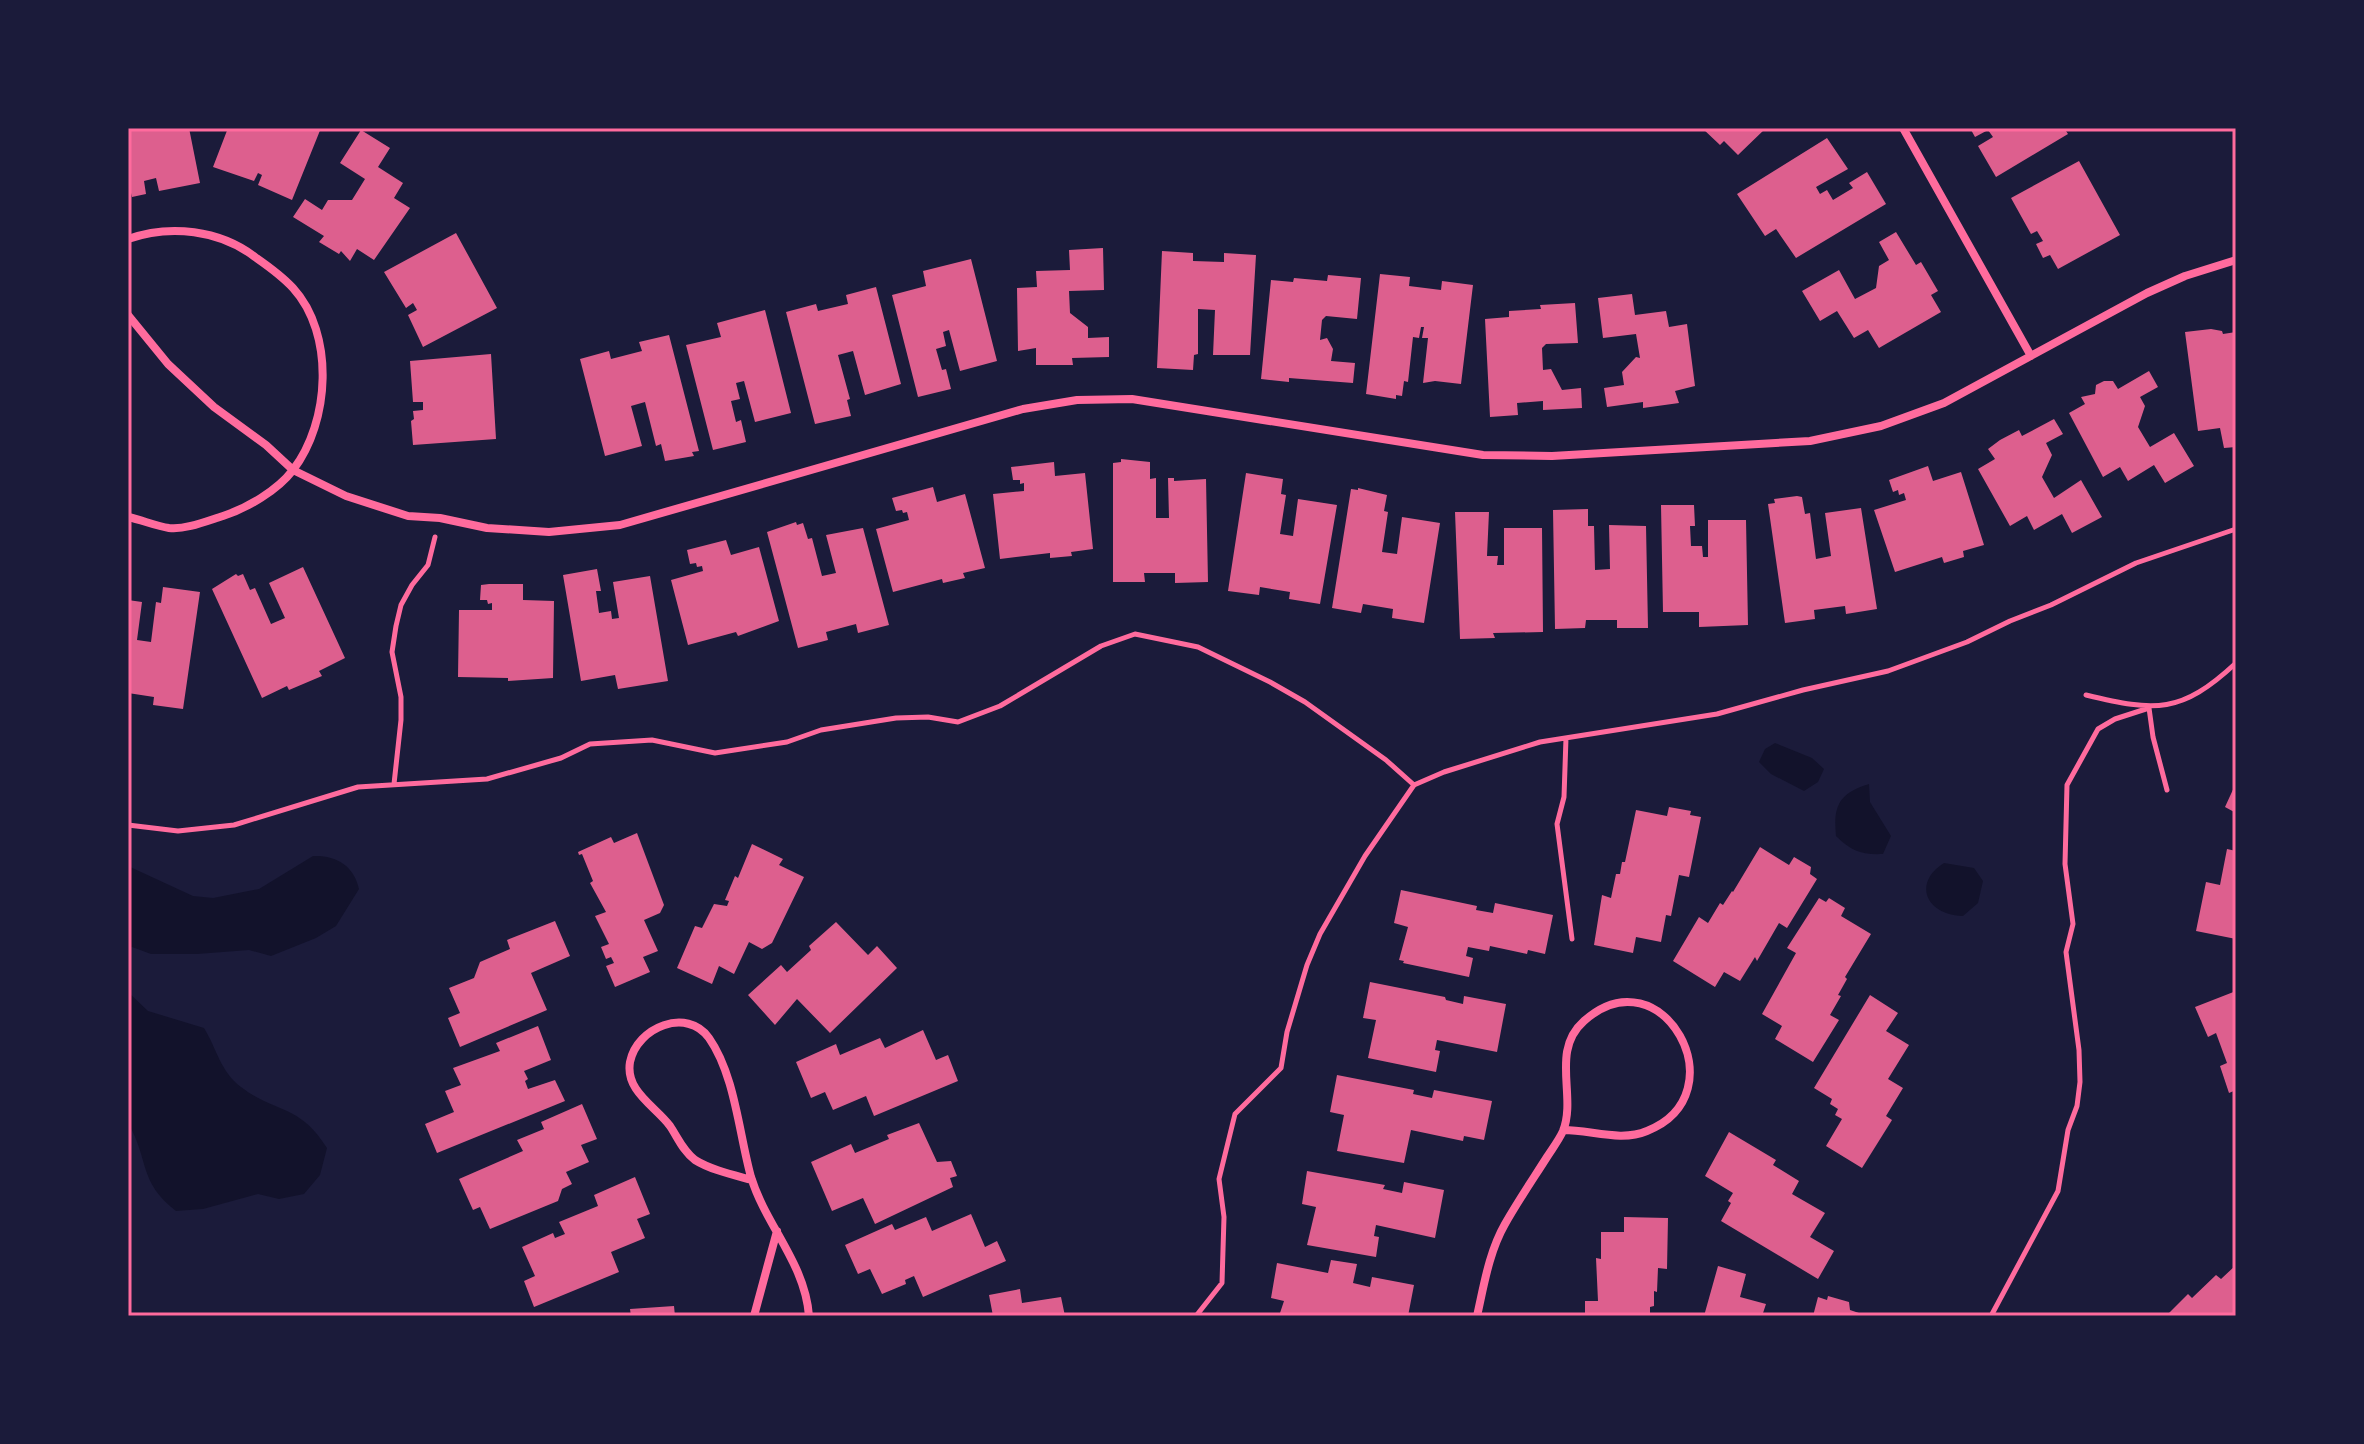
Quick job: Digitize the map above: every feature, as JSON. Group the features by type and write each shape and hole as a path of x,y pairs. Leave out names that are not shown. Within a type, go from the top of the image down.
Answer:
{"street":[{"path":"1903,128 2031,356"},
{"path":"128,239 168,231 205,234 239,245 294,289 312,319 322,359 322,396 312,434 293,470 271,490 240,510 171,529 128,517"},
{"path":"128,315 180,375 214,407 266,445 293,470 346,496 408,516 440,518 487,528 549,532 620,525 1023,409 1077,400 1132,399 1483,455 1552,456 1810,441 1881,426 1944,403 2172,281 2236,260"},
{"path":"1477,1316 1492,1252 1504,1225 1564,1130 1564,1066 1575,1031 1584,1021 1611,1004 1639,1003 1666,1017 1680,1036 1691,1061 1688,1087 1672,1114 1647,1132 1630,1136 1564,1130"},
{"path":"752,1180 697,1161 678,1142 664,1118 642,1099 633,1082 630,1062 635,1050 652,1031 664,1025 691,1023 709,1038 724,1069 752,1180 801,1277 809,1316"},
{"path":"754,1316 777,1231"}],"path":[{"path":"394,784 401,720 401,697 392,652 396,626 401,605 428,565 440,518"},
{"path":"1196,1316 1222,1283 1224,1217 1219,1179 1235,1114 1281,1068 1287,1032 1307,965 1320,934 1372,845 1414,785 1540,742 1717,714 1888,671 1952,648 2051,605 2136,563 2236,529"},
{"path":"128,825 178,831 234,825 358,787 487,779 561,758 590,744 652,740 715,753 787,742 821,730 896,718 928,717 958,722 1000,706 1101,646 1135,634 1198,647 1270,682 1305,702 1386,760 1414,785"},
{"path":"1991,1316 2058,1191 2068,1130 2077,1106 2079,1050 2066,952 2073,924 2065,864 2067,785 2098,729 2115,719 2149,708 2183,702 2216,681 2236,663"},
{"path":"2086,695 2149,708"},
{"path":"2149,708 2167,790"},
{"path":"1566,738 1564,797 1557,824 1572,939"}],"shaded area":[{"path":"1775,743 1812,758 1824,769 1818,782 1804,791 1771,774 1759,762 1765,749"},
{"path":"1869,784 1870,802 1891,836 1883,854 1857,851 1836,836 1840,802 1851,792"},
{"path":"313,856 329,857 342,863 353,874 359,889 336,926 316,938 271,956 249,950 151,954 132,947 128,949 128,866 193,896 213,898 259,889"},
{"path":"1944,863 1974,868 1983,881 1978,903 1963,916 1940,910 1928,897 1928,880"},
{"path":"128,992 148,1011 204,1028 223,1067 234,1081 253,1095 297,1116 317,1134 327,1148 320,1175 304,1194 279,1199 258,1194 203,1209 176,1211 155,1190 128,1123"}],"building":[{"path":"128,128 189,128 200,183 159,191 156,178 144,181 146,194 132,197 128,189"},
{"path":"228,128 321,128 292,200 258,185 262,175 258,173 254,181 213,167"},
{"path":"1702,128 1766,128 1738,155 1724,141 1720,145"},
{"path":"1970,128 2064,128 2068,134 1996,177 1978,146 1993,137 1988,130 1975,137"},
{"path":"361,130 390,148 378,167 403,183 394,198 410,208 374,260 357,249 350,261 341,251 339,254 319,242 324,236 293,217 305,199 322,210 328,200 352,200 365,179 340,163"},
{"path":"1827,138 1848,169 1816,187 1820,194 1827,190 1833,200 1853,188 1849,183 1867,172 1886,204 1796,258 1776,229 1765,236 1737,194"},
{"path":"2079,161 2120,235 2058,269 2050,255 2043,258 2036,244 2043,241 2037,231 2031,234 2011,198"},
{"path":"1896,232 1916,265 1921,262 1938,291 1931,295 1941,312 1879,348 1868,330 1854,338 1837,311 1820,321 1802,291 1839,270 1855,299 1876,288 1879,266 1889,260 1879,242"},
{"path":"456,233 497,308 423,347 408,315 417,310 413,303 406,308 384,272"},
{"path":"1103,248 1104,290 1069,291 1070,313 1088,327 1088,338 1109,337 1109,357 1072,358 1073,365 1036,365 1036,348 1018,351 1017,288 1037,287 1036,271 1070,270 1069,250"},
{"path":"1162,251 1193,253 1193,261 1224,262 1224,253 1256,255 1250,355 1213,355 1215,310 1198,309 1198,354 1194,355 1193,370 1157,368"},
{"path":"971,259 997,361 960,371 949,330 943,332 946,346 936,349 951,389 918,397 892,295 926,286 923,271"},
{"path":"1380,274 1410,277 1409,286 1441,290 1442,281 1473,285 1461,384 1423,383 1428,338 1422,338 1424,327 1421,327 1419,338 1413,337 1408,382 1404,381 1402,396 1396,395 1396,399 1366,394"},
{"path":"1328,275 1361,278 1357,319 1326,316 1322,320 1320,340 1327,338 1333,349 1331,361 1355,363 1353,383 1261,379 1271,280 1293,282 1294,278 1327,281"},
{"path":"876,287 901,384 865,395 853,351 838,355 850,399 847,400 851,416 815,424 786,312 816,304 818,311 848,304 846,295"},
{"path":"1632,294 1635,315 1666,311 1669,327 1687,324 1695,386 1675,391 1679,403 1643,408 1643,402 1607,407 1604,388 1624,385 1622,372 1636,357 1640,358 1636,334 1603,338 1598,298"},
{"path":"1575,303 1578,343 1546,344 1542,348 1543,370 1551,369 1562,390 1581,388 1582,408 1543,410 1543,401 1517,403 1518,415 1490,417 1485,319 1509,317 1509,311 1541,309 1540,305"},
{"path":"765,310 791,413 755,422 744,381 736,383 740,399 731,401 736,422 741,420 746,442 713,450 686,345 721,337 717,323"},
{"path":"2211,329 2223,334 2236,332 2236,447 2224,448 2220,428 2198,431 2185,332"},
{"path":"669,335 699,451 692,452 694,456 665,461 661,444 656,446 645,402 631,406 642,446 605,456 580,359 609,351 611,359 642,351 639,342"},
{"path":"491,354 496,439 413,445 413,411 423,410 423,402 413,402 410,361"},
{"path":"2149,371 2158,387 2140,397 2145,406 2138,427 2150,447 2174,433 2194,466 2165,483 2154,465 2128,481 2120,467 2103,477 2069,413 2085,404 2081,397 2095,394 2096,385 2113,381 2118,389"},
{"path":"2054,419 2063,434 2046,443 2052,455 2042,477 2054,498 2081,480 2102,517 2072,533 2062,514 2034,530 2027,516 2010,526 1978,469 1995,459 1988,449 2000,440 2019,430 2022,436"},
{"path":"1121,459 1150,462 1150,479 1156,478 1156,518 1169,518 1168,478 1174,478 1174,481 1206,479 1208,582 1175,583 1175,573 1144,573 1145,582 1113,582 1113,463 1121,462"},
{"path":"1054,462 1055,476 1085,473 1093,549 1071,552 1072,556 1050,558 1050,553 1000,559 993,494 1024,491 1024,483 1013,480 1011,467"},
{"path":"1928,466 1933,481 1961,472 1984,545 1963,551 1964,557 1944,563 1942,557 1895,572 1874,510 1906,500 1904,493 1899,495 1898,490 1893,492 1889,480"},
{"path":"1246,473 1283,479 1281,494 1286,495 1280,534 1293,536 1298,499 1337,505 1320,604 1289,599 1290,592 1260,587 1259,595 1228,591"},
{"path":"933,487 937,502 965,494 985,568 963,573 965,578 943,583 942,579 893,592 876,529 909,520 907,512 896,511 892,498"},
{"path":"1351,489 1387,495 1384,511 1388,512 1382,552 1397,554 1402,517 1440,523 1424,623 1392,618 1393,609 1363,604 1361,613 1332,608"},
{"path":"1802,497 1805,514 1810,513 1816,559 1831,556 1825,513 1861,508 1877,609 1846,614 1845,606 1814,610 1815,619 1785,623 1768,504 1775,503 1774,499"},
{"path":"1661,505 1694,505 1695,526 1690,526 1691,546 1702,546 1703,557 1708,557 1708,520 1746,520 1748,625 1699,627 1699,612 1663,612"},
{"path":"1588,509 1588,526 1594,526 1595,570 1610,569 1609,525 1646,526 1648,628 1617,628 1617,620 1586,620 1585,628 1555,629 1553,510"},
{"path":"1455,512 1489,512 1487,556 1498,556 1497,565 1504,565 1504,528 1542,528 1543,632 1493,633 1495,638 1460,639"},
{"path":"796,522 797,525 803,523 808,539 812,538 822,576 836,573 826,535 863,528 889,625 858,633 856,624 826,632 828,640 798,648 767,532"},
{"path":"726,540 731,555 759,547 779,621 738,636 736,632 688,645 671,580 703,571 702,566 690,564 687,550"},
{"path":"303,567 345,658 319,671 322,676 289,690 287,686 262,698 212,589 236,574 243,574 250,590 255,588 271,624 285,618 269,583"},
{"path":"597,569 601,591 596,591 599,613 611,611 612,619 619,618 613,582 650,576 668,681 618,689 615,675 581,681 563,575"},
{"path":"523,584 523,600 554,601 553,678 508,681 508,678 458,677 459,610 492,610 492,603 480,600 481,585"},
{"path":"163,587 200,592 183,709 153,705 154,697 128,693 128,600 142,602 137,640 151,642 156,602 161,603"},
{"path":"2236,783 2236,813 2225,807"},
{"path":"1669,807 1691,811 1690,815 1701,817 1689,877 1679,875 1671,916 1666,915 1661,942 1636,937 1633,953 1594,945 1602,895 1611,898 1616,874 1620,874 1622,862 1625,862 1636,810 1667,816"},
{"path":"637,833 664,905 660,913 644,920 658,951 643,957 650,972 615,987 606,966 614,963 611,957 606,959 601,947 609,944 595,916 606,912 590,883 593,881 582,854 578,852 611,837 614,843"},
{"path":"752,844 783,859 779,865 804,877 772,943 762,949 749,942 734,974 719,966 712,984 677,968 695,926 702,928 714,904 727,906 729,901 725,900"},
{"path":"1760,847 1789,865 1794,857 1811,867 1810,874 1817,879 1787,928 1779,923 1757,961 1755,957 1740,981 1724,972 1715,987 1673,961 1699,917 1708,923 1720,903 1723,905 1733,892"},
{"path":"2227,849 2236,851 2236,939 2196,931 2206,882 2220,885"},
{"path":"1401,890 1477,906 1476,910 1493,913 1495,903 1553,915 1545,954 1528,950 1527,954 1490,946 1489,951 1468,947 1466,956 1473,958 1469,977 1403,963 1399,960 1408,927 1394,923"},
{"path":"1819,898 1826,902 1829,898 1845,908 1841,916 1871,934 1845,977 1847,979 1838,995 1841,996 1830,1015 1839,1020 1813,1062 1775,1039 1782,1026 1762,1014 1796,953 1787,948"},
{"path":"555,921 570,956 531,973 547,1010 460,1047 448,1018 460,1013 449,988 474,978 480,962 510,949 507,940"},
{"path":"836,922 868,955 877,946 897,968 830,1033 797,999 775,1025 748,995 781,965 787,972 811,950 809,946"},
{"path":"1370,982 1445,997 1446,1000 1463,1004 1464,996 1506,1004 1497,1052 1437,1040 1435,1050 1440,1051 1436,1072 1368,1058 1376,1020 1363,1018"},
{"path":"2236,991 2236,1090 2229,1093 2220,1066 2227,1063 2216,1033 2208,1037 2195,1007"},
{"path":"1870,995 1898,1013 1886,1031 1909,1045 1888,1079 1903,1088 1886,1116 1892,1120 1862,1168 1826,1146 1842,1119 1835,1115 1838,1109 1830,1104 1832,1099 1814,1088"},
{"path":"538,1026 551,1060 524,1071 528,1079 525,1081 528,1089 555,1080 565,1101 437,1153 425,1124 454,1112 445,1091 461,1085 453,1068 500,1051 496,1043"},
{"path":"923,1030 936,1060 948,1055 958,1081 874,1116 866,1096 833,1110 825,1092 811,1098 796,1062 836,1044 840,1055 880,1038 885,1048"},
{"path":"1337,1075 1414,1090 1413,1094 1432,1098 1434,1090 1492,1101 1484,1140 1464,1136 1463,1141 1411,1130 1404,1163 1337,1151 1344,1115 1330,1112"},
{"path":"582,1104 597,1139 581,1145 589,1162 566,1172 572,1184 562,1189 558,1201 490,1229 480,1207 473,1210 459,1179 523,1151 517,1140 544,1129 541,1122"},
{"path":"919,1123 937,1162 951,1161 957,1176 950,1178 953,1187 875,1224 863,1198 832,1211 811,1162 851,1144 855,1153 889,1139 887,1135"},
{"path":"1729,1132 1776,1160 1773,1165 1799,1181 1792,1194 1825,1213 1810,1237 1834,1251 1818,1279 1721,1221 1733,1193 1705,1176"},
{"path":"1307,1171 1385,1185 1383,1189 1402,1193 1404,1182 1444,1190 1435,1238 1376,1225 1374,1236 1379,1237 1376,1257 1307,1245 1316,1207 1302,1204"},
{"path":"635,1177 650,1214 637,1219 645,1238 611,1252 619,1272 534,1307 524,1281 535,1276 522,1247 553,1233 555,1238 565,1234 559,1222 598,1206 594,1195"},
{"path":"971,1214 985,1247 997,1241 1006,1261 923,1297 914,1276 905,1280 906,1284 882,1294 870,1269 858,1274 845,1245 892,1224 895,1230 926,1217 932,1231"},
{"path":"1624,1217 1668,1218 1667,1269 1658,1268 1654,1306 1650,1307 1650,1316 1585,1316 1585,1301 1598,1301 1596,1258 1601,1259 1601,1232 1624,1232"},
{"path":"1331,1260 1357,1264 1353,1283 1370,1287 1372,1277 1414,1285 1408,1316 1279,1316 1284,1301 1271,1298 1277,1263 1328,1273"},
{"path":"2236,1265 2236,1316 2166,1316 2188,1294 2192,1298 2216,1275 2221,1279"},
{"path":"1718,1266 1746,1274 1740,1297 1766,1304 1762,1316 1704,1316"},
{"path":"1020,1289 1022,1303 1061,1297 1065,1316 993,1316 989,1295"},
{"path":"1828,1296 1849,1302 1850,1310 1868,1316 1813,1316 1818,1297 1827,1300"},
{"path":"674,1306 675,1316 631,1316 630,1309"}]}
